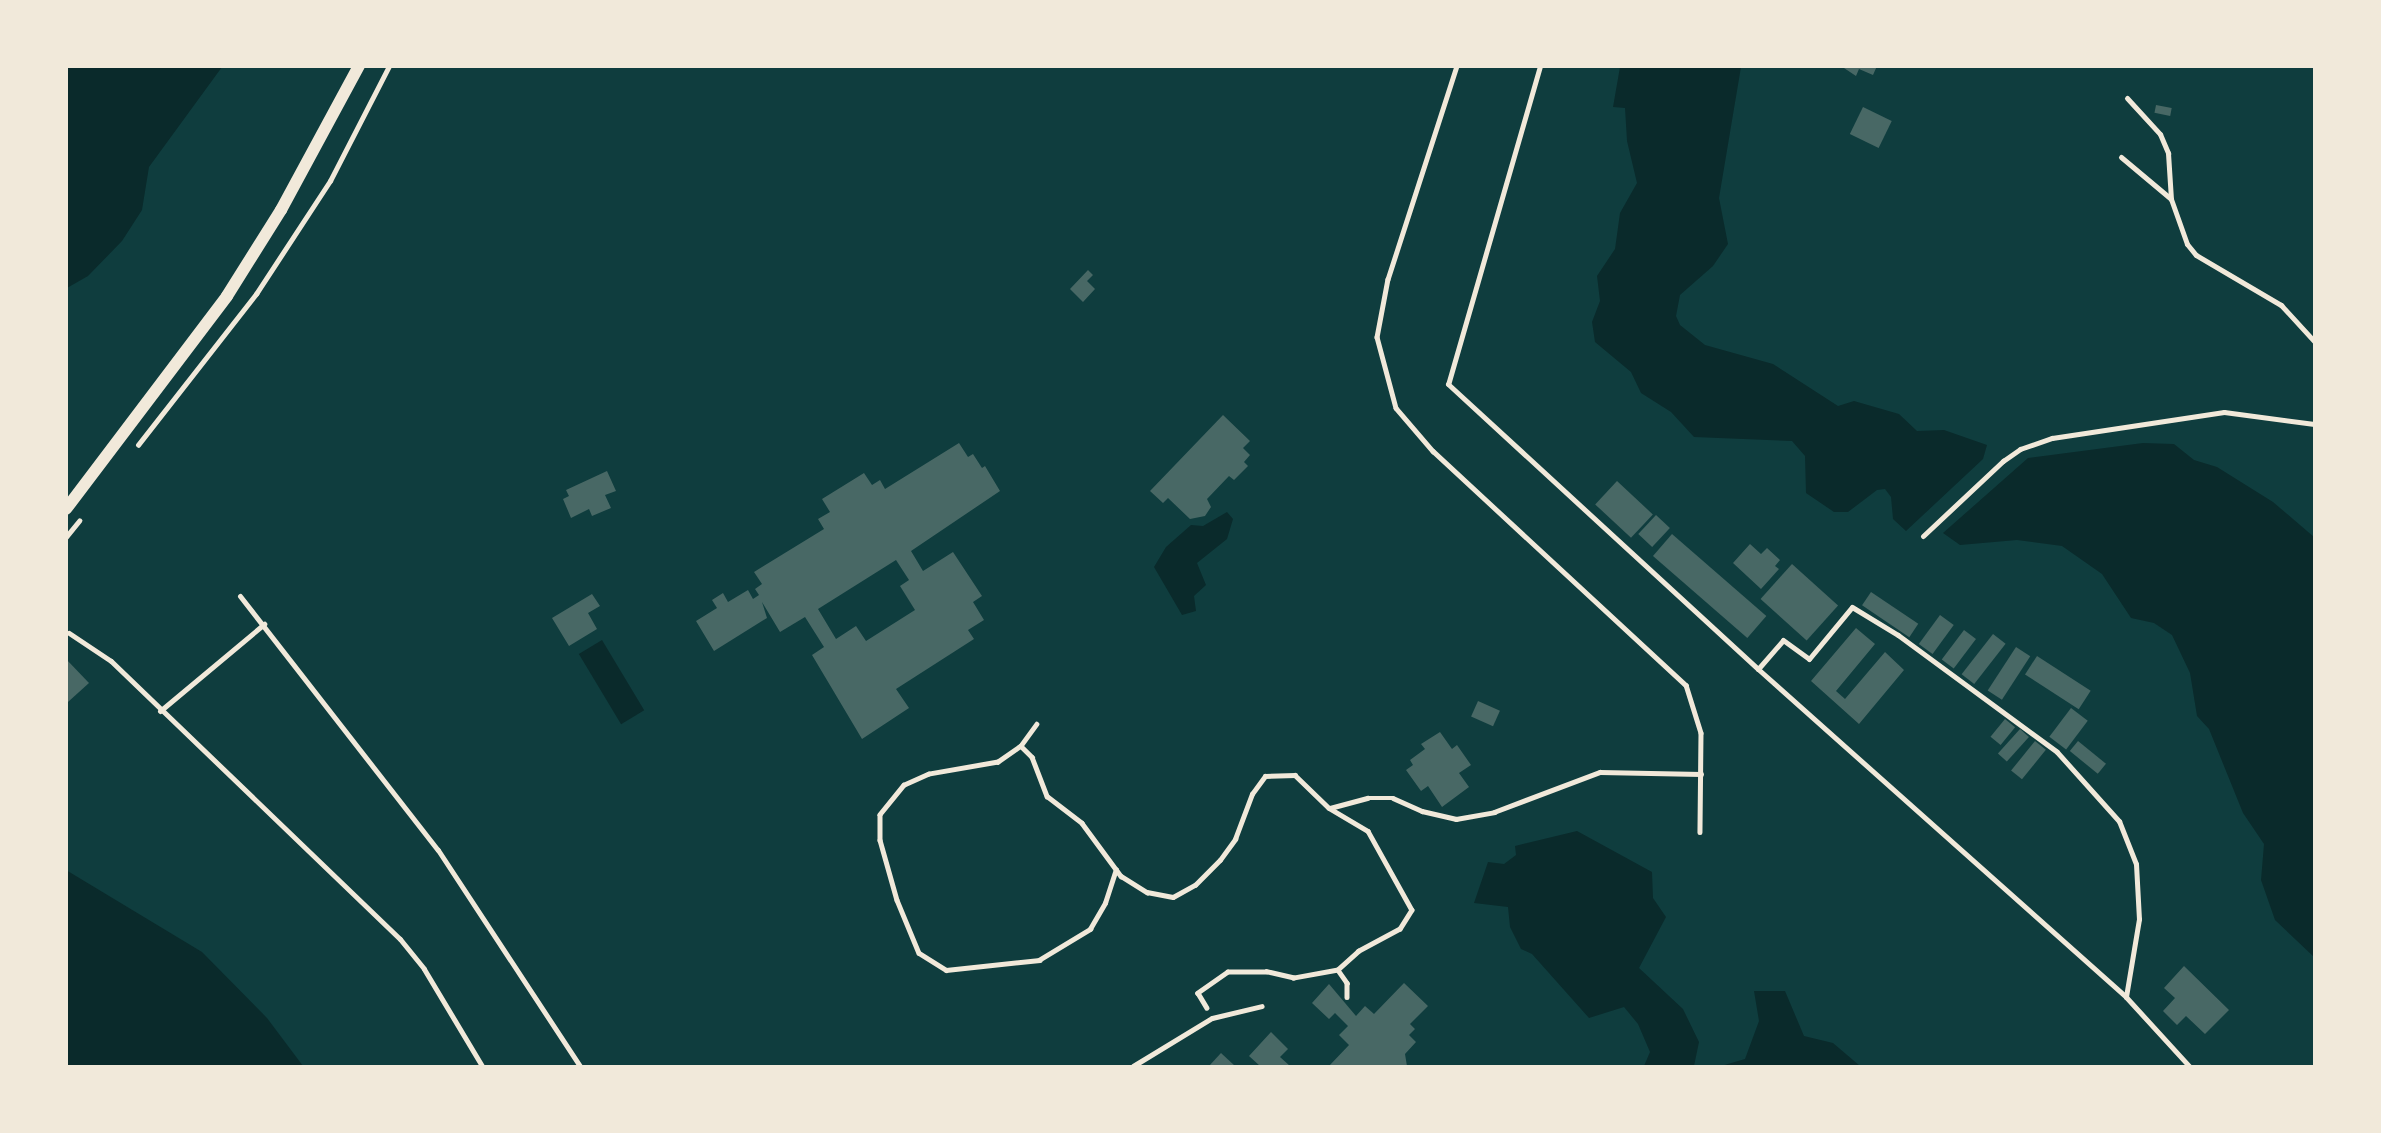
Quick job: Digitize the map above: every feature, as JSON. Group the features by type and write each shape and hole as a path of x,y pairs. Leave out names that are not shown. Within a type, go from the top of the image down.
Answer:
{"street":[{"path":"66,509 227,296 281,210 359,66"}],"lane":[{"path":"1540,66 1448,384 1758,669 2126,997 2189,1066"},
{"path":"2127,98 2160,134 2168,153 2171,199 2187,244 2196,255 2281,305 2315,341"},
{"path":"2121,157 2171,199"},
{"path":"1923,536 2003,461 2020,449 2052,438 2224,412 2315,424"},
{"path":"240,596 438,850 580,1066"},
{"path":"1758,669 1783,640 1809,659 1852,607 1898,635 2057,752 2119,821 2136,864 2139,919 2126,997"},
{"path":"160,711 264,624"},
{"path":"69,633 111,661 400,939 424,969 482,1066"},
{"path":"1133,1066 1212,1018 1262,1006"}],"path":[{"path":"1037,724 1021,746 998,762 929,774 904,785 880,815 880,840 897,900 919,953 946,970 1039,960 1090,929 1105,903 1116,869"},
{"path":"1021,746 1032,757 1046,796 1082,823 1116,869 1147,892 1172,897 1195,884 1235,839 1252,794 1265,776 1295,775 1329,808 1368,831 1412,910 1400,929 1359,951 1338,970 1294,978 1228,972 1198,993 1212,1018"},
{"path":"1329,808 1368,798 1393,798 1456,819 1494,812 1600,772 1701,774"},
{"path":"1338,970 1347,984 1347,997"}],"water":[{"path":"67,66 222,67 149,167 142,210 122,241 88,276 67,288"},
{"path":"1620,67 1741,67 1719,198 1728,244 1713,266 1680,295 1676,316 1680,325 1705,345 1773,364 1838,406 1854,401 1899,414 1917,431 1944,430 1987,445 1983,459 1906,531 1893,519 1891,497 1885,489 1877,490 1848,512 1834,512 1806,493 1805,456 1792,441 1694,437 1671,412 1641,393 1631,372 1595,342 1592,322 1600,301 1597,276 1615,249 1620,213 1637,183 1627,141 1625,108 1613,107"},
{"path":"2143,443 2174,444 2194,460 2217,467 2273,502 2314,537 2314,957 2275,920 2261,880 2264,844 2243,813 2209,729 2197,716 2190,673 2172,635 2154,623 2131,618 2102,574 2062,546 2017,540 1960,545 1943,533 2028,458"},
{"path":"1227,512 1233,519 1227,539 1197,563 1206,585 1194,596 1196,611 1182,615 1154,567 1166,547 1191,525 1203,526"},
{"path":"602,640 644,710 621,724 579,654"},
{"path":"1577,831 1652,872 1653,898 1666,917 1639,968 1683,1009 1699,1042 1694,1066 1644,1066 1650,1052 1638,1024 1624,1007 1589,1018 1532,954 1521,949 1510,927 1508,907 1474,903 1488,862 1504,864 1516,855 1515,846"},
{"path":"66,870 202,952 267,1018 303,1066 67,1066"},
{"path":"1754,991 1785,991 1804,1036 1833,1043 1860,1066 1721,1066 1745,1059 1759,1021"}],"building":[{"path":"1841,66 1877,66 1873,75 1859,69 1856,76"},
{"path":"2156,105 2172,108 2170,116 2154,113"},
{"path":"1863,107 1892,121 1879,148 1850,134"},
{"path":"1088,270 1093,275 1087,281 1095,289 1083,302 1070,289"},
{"path":"1223,415 1250,441 1243,448 1250,455 1244,462 1248,466 1234,480 1229,476 1207,499 1211,507 1205,516 1190,519 1168,498 1163,503 1150,491"},
{"path":"959,443 968,457 973,454 982,468 985,466 1000,491 911,551 923,571 953,552 982,596 973,602 984,620 968,630 974,639 896,689 909,708 862,739 812,655 824,647 805,617 780,632 762,602 767,618 714,651 696,621 717,608 712,600 723,593 728,602 748,590 753,599 759,595 755,589 762,584 754,572 824,529 818,519 830,512 822,499 864,473 872,485 880,480 885,489","holes":["896,560 909,580 900,586 915,610 866,641 856,626 836,639 818,609"]},
{"path":"607,471 616,491 605,495 611,508 592,516 589,509 571,518 563,499 569,496 566,490"},
{"path":"1617,481 1653,514 1631,538 1595,504"},
{"path":"1656,515 1670,528 1652,547 1638,534"},
{"path":"1672,534 1766,616 1747,638 1653,556"},
{"path":"1750,544 1761,554 1767,548 1780,560 1775,566 1779,569 1761,589 1733,563"},
{"path":"1792,564 1838,605 1807,640 1761,599"},
{"path":"1871,592 1918,624 1909,637 1862,605"},
{"path":"592,594 600,606 588,613 597,629 569,646 552,618"},
{"path":"1940,615 1954,625 1933,654 1919,644"},
{"path":"1856,628 1875,644 1836,691 1845,699 1885,652 1904,670 1859,724 1811,681"},
{"path":"1964,630 1976,639 1954,669 1942,660"},
{"path":"1993,634 2006,644 1974,684 1962,674"},
{"path":"2016,647 2030,656 2002,700 1988,691"},
{"path":"2037,656 2091,691 2079,709 2025,674"},
{"path":"66,659 89,683 68,702 66,700"},
{"path":"1478,701 1500,711 1493,726 1471,717"},
{"path":"2071,708 2088,721 2066,749 2049,737"},
{"path":"2005,719 2015,727 2001,745 1991,737"},
{"path":"2020,729 2029,737 2007,762 1998,754"},
{"path":"1440,732 1452,749 1457,745 1471,765 1459,773 1469,787 1442,807 1428,786 1421,791 1406,770 1413,765 1410,760 1425,749 1421,744"},
{"path":"2035,741 2046,750 2022,779 2011,771"},
{"path":"2078,741 2106,764 2098,774 2070,751"},
{"path":"2184,966 2229,1010 2205,1034 2186,1016 2177,1025 2163,1011 2175,998 2164,988"},
{"path":"1404,983 1428,1006 1410,1024 1415,1029 1409,1035 1416,1042 1405,1054 1407,1066 1329,1066 1349,1045 1339,1035 1348,1026 1335,1013 1329,1019 1312,1003 1329,984 1356,1016 1365,1006 1374,1014"},
{"path":"1271,1032 1288,1049 1280,1057 1290,1066 1260,1066 1249,1056"},
{"path":"1221,1053 1235,1066 1209,1066"}]}
